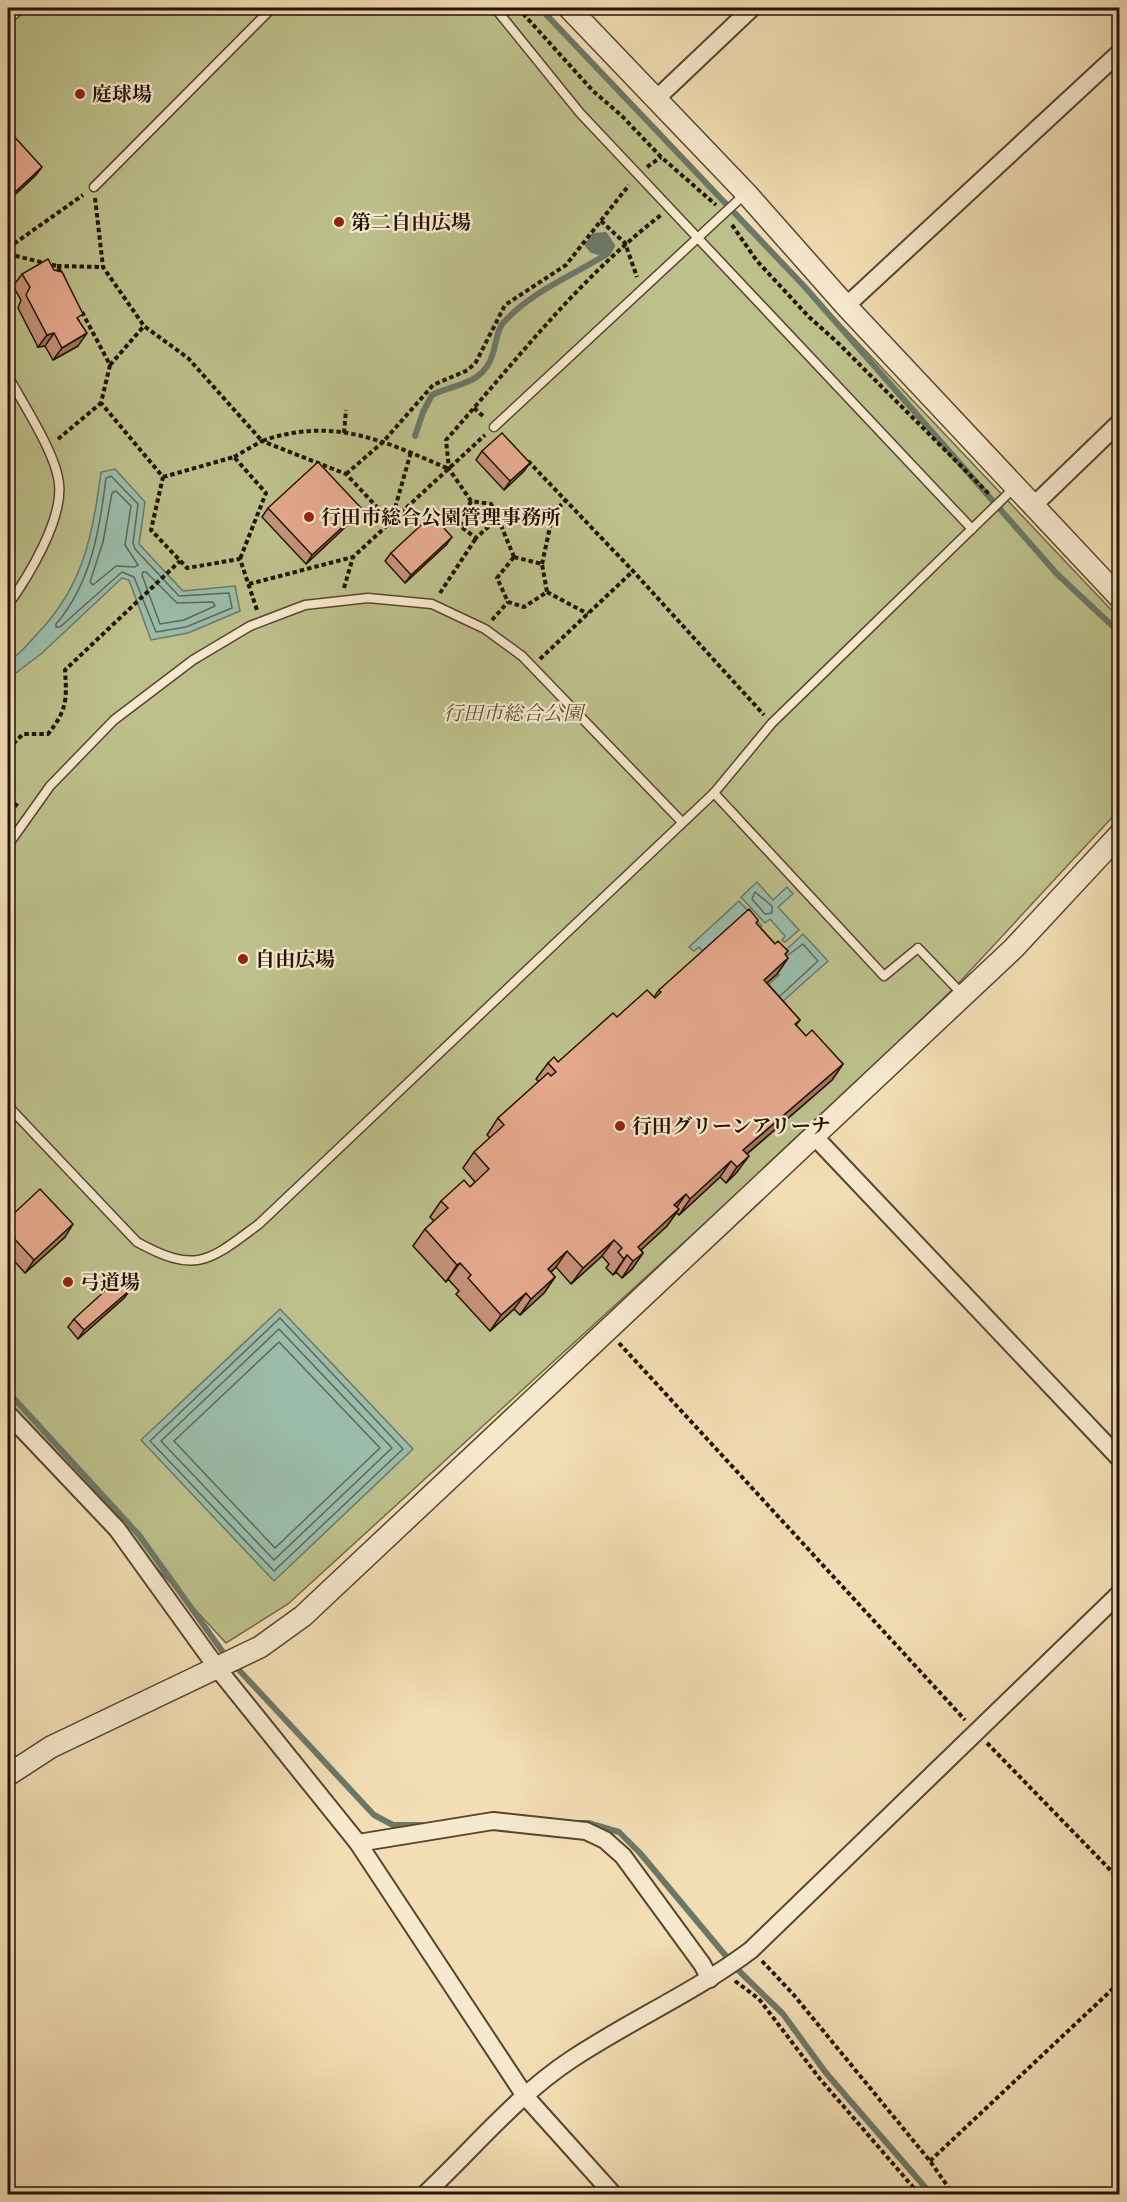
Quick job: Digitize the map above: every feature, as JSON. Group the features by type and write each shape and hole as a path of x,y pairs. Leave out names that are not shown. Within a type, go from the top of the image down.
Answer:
{"street":[{"path":"569,8 746,193 846,306 1119,598"},
{"path":"655,100 752,8"},
{"path":"846,306 1119,52"},
{"path":"1033,506 1119,422"},
{"path":"8,1774 61,1742 218,1670 260,1647 303,1616 1013,950 1119,834"},
{"path":"814,1136 1119,1459"},
{"path":"8,1414 117,1529 218,1670 358,1843 525,2096 613,2194"},
{"path":"425,2194 525,2096 571,2059 717,1975 751,1950 1119,1593"},
{"path":"358,1843 493,1821 586,1831 604,1840 623,1856 702,1964 717,1975"}],"lane":[{"path":"8,20 21,8"},
{"path":"94,187 272,8"},
{"path":"495,8 580,112 669,210 972,529"},
{"path":"494,427 746,193"},
{"path":"8,376 47,448 60,484 52,525 32,566 8,605"},
{"path":"8,1106 137,1242 161,1255 192,1262 215,1256 259,1224 714,793 772,723 1015,487"},
{"path":"8,845 50,786 114,720 193,660 261,622 305,605 368,598 432,604 485,629 534,665 682,822"},
{"path":"714,793 884,976 918,948 964,996"}],"path":[{"path":"518,8 593,91 621,115 661,157 724,213 757,261 808,317 838,343 998,503"},
{"path":"346,474 383,442 433,385 468,370 476,362 505,305 566,265 637,175 661,157"},
{"path":"8,248 94,187 103,267 144,326 188,358 262,441 346,474 391,522"},
{"path":"514,557 490,504 471,501 449,469 446,440 576,291 625,243 669,210"},
{"path":"601,221 625,243 642,289"},
{"path":"8,254 57,266 103,267"},
{"path":"57,266 68,286"},
{"path":"78,306 110,365"},
{"path":"47,448 101,403 110,365 144,326"},
{"path":"101,403 163,477"},
{"path":"249,584 353,557 494,427 474,408"},
{"path":"344,433 346,410"},
{"path":"163,477 234,457 262,441 300,431 324,429 383,442 449,469"},
{"path":"391,522 411,452"},
{"path":"234,457 266,493 240,559 261,622"},
{"path":"526,460 633,571 772,723"},
{"path":"163,477 151,530 180,561 187,568 240,559"},
{"path":"547,592 542,564 553,513 566,500"},
{"path":"471,501 460,526 476,538"},
{"path":"432,604 476,538 498,518 553,513"},
{"path":"341,601 353,557"},
{"path":"514,557 542,564"},
{"path":"514,557 497,578 508,602 524,607 547,592"},
{"path":"8,749 23,734 48,734 61,718 67,702 65,670 180,561"},
{"path":"534,665 633,571"},
{"path":"547,592 588,614"},
{"path":"485,629 508,602"},
{"path":"607,1331 976,1732 1119,1881"},
{"path":"751,1950 793,1994 930,2161 953,2194"},
{"path":"717,1975 759,1999 820,2079 919,2194"},
{"path":"930,2161 1119,1982"}],"green space":[{"name":"行田市総合公園","path":"8,8 541,8 1119,618 1119,810 956,986 808,1129 288,1604 226,1643 8,1407"}],"water":[{"path":"115,469 145,502 139,544 183,591 235,586 240,611 188,633 151,640 129,580 122,578 42,653 8,679 8,662 24,649 53,615 76,578 94,517 101,472"},
{"path":"757,882 773,900 787,887 793,894 778,907 799,930 785,942 782,940 785,936 770,919 765,923 741,897"},
{"path":"739,901 762,926 759,929 775,947 785,951 803,934 828,961 782,1002 755,997 779,975 776,970 704,953 699,947 694,951 689,947"},
{"path":"280,1309 413,1449 274,1581 141,1440"}],"building":[{"path":"10,132 42,167 14,193 8,186 8,135"},
{"path":"48,259 54,270 62,272 83,314 77,318 87,333 62,348 54,333 47,335 26,295 30,287 22,274"},
{"path":"502,433 530,463 510,481 482,451"},
{"name":"行田市総合公園管理事務所","path":"318,462 362,509 312,555 268,508"},
{"path":"432,515 452,537 411,575 391,553"},
{"path":"749,909 758,920 756,923 775,944 778,941 788,951 785,954 788,958 764,980 800,1020 795,1024 806,1036 812,1030 843,1064 743,1150 749,1156 737,1167 731,1161 690,1199 686,1194 674,1205 679,1209 638,1247 643,1253 633,1261 627,1255 624,1259 618,1252 622,1248 614,1240 583,1268 567,1251 548,1269 555,1277 531,1299 526,1293 501,1315 468,1278 471,1275 460,1263 457,1265 425,1229 448,1208 441,1201 464,1180 470,1187 489,1169 474,1152 504,1125 498,1118 548,1073 551,1076 556,1072 548,1063 554,1057 558,1062 613,1013 617,1017 647,990 655,998 661,992 659,990"},
{"path":"8,1109 14,1117 8,1123"},
{"path":"40,1189 73,1224 34,1260 8,1232 8,1219"},
{"path":"119,1278 130,1290 84,1330 74,1319"}],"waterway":[{"path":"540,8 804,286 1057,574 1120,633"},
{"path":"415,436 423,412 432,395 468,382 483,371 489,364 503,323 539,293 607,254 612,246 605,235 594,236 588,245 592,250 598,252 605,249 605,242 596,240 593,244 598,248 601,247 600,244"},
{"path":"8,1392 139,1535 225,1655 374,1815 393,1825 422,1825"},
{"path":"579,1823 588,1823 619,1832 640,1853 736,1968 783,2014 826,2073 931,2194"}],"place":[{"name":"庭球場","path":"80,94"},
{"name":"第二自由広場","path":"339,222"},
{"name":"行田市総合公園管理事務所","path":"309,517"},
{"name":"自由広場","path":"243,959"},
{"name":"行田グリーンアリーナ","path":"620,1126"},
{"name":"弓道場","path":"68,1282"}]}
